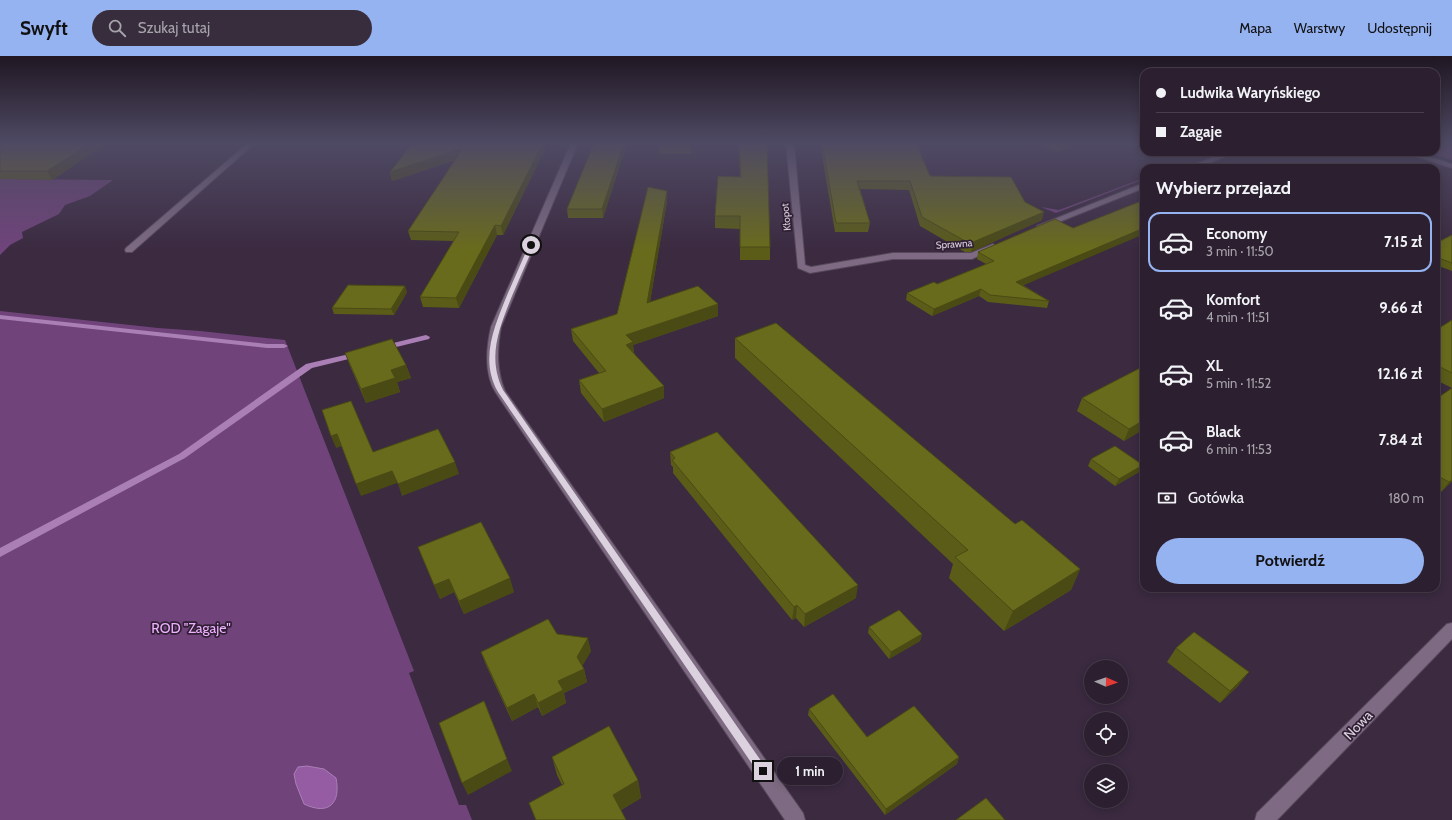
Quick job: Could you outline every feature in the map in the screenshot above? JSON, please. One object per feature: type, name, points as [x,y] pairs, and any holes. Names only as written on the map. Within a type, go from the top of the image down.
[{"type":"street","points":[[129,250],[211,179]]},
{"type":"street","points":[[560,179],[496,327],[492,353],[494,378],[500,391],[796,820]]},
{"type":"street","name":"Kłopot","points":[[793,179],[801,266]]},
{"type":"street","points":[[1030,230],[1140,188]]},
{"type":"street","name":"Sprawna","points":[[801,266],[810,270],[893,256],[972,256],[1001,243]]},
{"type":"street","name":"Nowa","points":[[1264,820],[1452,629]]},
{"type":"green space","points":[[0,179],[113,180],[90,196],[65,205],[59,214],[22,232],[23,238],[10,245],[0,255]]},
{"type":"green space","points":[[1140,180],[1056,213],[1041,207],[1059,210]]},
{"type":"green space","name":"ROD \"Zagaje\"","points":[[0,311],[285,340],[414,671],[409,673],[459,805],[466,805],[472,820],[0,820]]},
{"type":"shaded area","points":[[307,766],[324,769],[336,778],[337,794],[335,800],[326,808],[320,809],[304,804],[296,784],[294,774],[298,767]]},
{"type":"building","points":[[443,179],[525,179],[501,226],[495,225],[456,298],[420,297],[459,232],[408,231]]},
{"type":"building","points":[[579,179],[612,179],[602,209],[567,209]]},
{"type":"building","points":[[718,179],[768,179],[770,247],[740,247],[740,216],[715,216]]},
{"type":"building","points":[[828,179],[1012,179],[1025,202],[1044,212],[973,242],[967,242],[922,217],[910,181],[857,181],[870,223],[836,223]]},
{"type":"building","points":[[648,187],[667,191],[647,303],[698,286],[718,304],[626,335],[633,342],[626,345],[664,386],[602,409],[579,380],[606,371],[571,329],[617,314]]},
{"type":"building","points":[[1140,202],[1140,230],[1016,282],[1049,301],[990,295],[981,289],[934,309],[907,293],[934,282],[937,284],[994,261],[978,252],[1055,219],[1073,228]]},
{"type":"building","points":[[1452,235],[1452,263],[1440,258],[1440,241]]},
{"type":"building","points":[[348,285],[405,286],[391,309],[332,308]]},
{"type":"building","points":[[1452,320],[1452,373],[1440,367],[1440,328]]},
{"type":"building","points":[[776,323],[1015,524],[1022,520],[1080,569],[1013,611],[955,557],[968,550],[735,338]]},
{"type":"building","points":[[392,339],[406,365],[391,370],[395,378],[361,389],[345,353]]},
{"type":"building","points":[[1140,368],[1140,422],[1129,429],[1082,398]]},
{"type":"building","points":[[1452,388],[1452,480],[1449,482],[1440,477],[1440,396]]},
{"type":"building","points":[[351,401],[373,452],[438,429],[455,462],[398,484],[392,471],[356,484],[337,434],[331,436],[322,410]]},
{"type":"building","points":[[717,432],[858,585],[805,614],[797,605],[794,607],[672,460],[675,458],[670,452]]},
{"type":"building","points":[[1115,446],[1140,463],[1140,467],[1119,479],[1091,459]]},
{"type":"building","points":[[481,522],[510,578],[459,601],[449,579],[434,585],[418,547]]},
{"type":"building","points":[[899,610],[922,634],[891,652],[869,627]]},
{"type":"building","points":[[548,619],[557,634],[588,638],[577,657],[584,669],[558,681],[563,690],[538,703],[534,694],[507,708],[481,652]]},
{"type":"building","points":[[1194,632],[1249,672],[1230,691],[1176,648]]},
{"type":"building","points":[[833,694],[867,737],[914,706],[959,757],[886,809],[809,709]]},
{"type":"building","points":[[484,701],[507,759],[462,783],[439,723]]},
{"type":"building","points":[[609,726],[638,780],[613,795],[626,820],[536,820],[529,803],[564,784],[552,757]]},
{"type":"building","points":[[986,798],[1005,820],[956,820]]},
{"type":"waterway","points":[[0,317],[267,346],[284,346]]},
{"type":"waterway","points":[[384,348],[426,337]]},
{"type":"waterway","points":[[0,553],[182,456],[309,366],[358,354]]},
{"type":"route","points":[[531,245],[496,327],[492,353],[494,378],[500,391],[763,771]]}]
